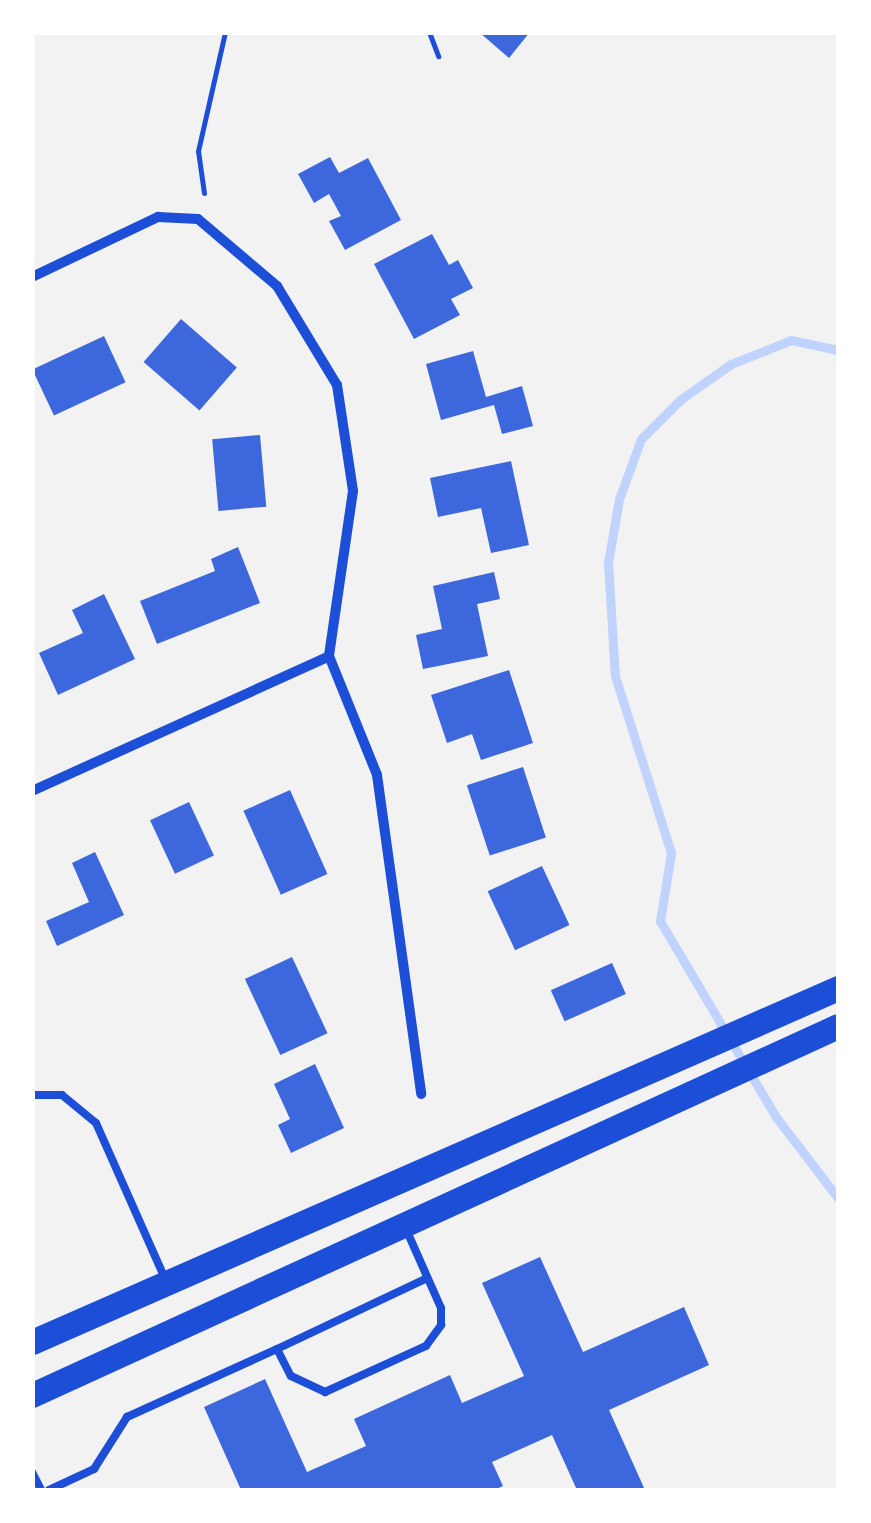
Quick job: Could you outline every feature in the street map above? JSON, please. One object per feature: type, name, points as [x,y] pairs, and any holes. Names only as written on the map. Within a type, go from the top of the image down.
[{"type":"main road","points":[[32,1342],[838,988]]},
{"type":"main road","points":[[32,1394],[838,1026]]},
{"type":"street","points":[[32,277],[158,217],[182,215],[216,232],[277,286],[337,385],[353,491],[328,656],[378,775],[420,1094]]},
{"type":"street","points":[[32,792],[328,656]]},
{"type":"lane","points":[[32,1095],[62,1095],[96,1123],[167,1283]]},
{"type":"lane","points":[[277,1349],[291,1376],[325,1392],[426,1346],[440,1325],[441,1308],[404,1225]]},
{"type":"lane","points":[[50,1490],[94,1469],[127,1417],[427,1278]]},
{"type":"lane","points":[[32,1472],[41,1490]]},
{"type":"path","points":[[204,193],[198,151],[225,32]]},
{"type":"path","points":[[429,32],[438,56]]},
{"type":"building","points":[[479,32],[530,32],[509,58]]},
{"type":"building","points":[[330,157],[339,173],[368,158],[401,220],[345,250],[329,221],[341,216],[329,194],[314,203],[298,174]]},
{"type":"building","points":[[432,234],[449,265],[458,260],[473,288],[451,299],[460,315],[414,339],[374,264]]},
{"type":"building","points":[[181,319],[237,368],[199,411],[144,362]]},
{"type":"building","points":[[104,336],[126,382],[54,416],[32,369]]},
{"type":"building","points":[[473,351],[486,397],[522,386],[533,426],[502,434],[494,405],[441,420],[426,364]]},
{"type":"building","points":[[260,435],[266,507],[218,511],[212,439]]},
{"type":"building","points":[[511,461],[529,545],[491,553],[481,508],[438,517],[430,478]]},
{"type":"building","points":[[238,547],[260,603],[157,644],[140,601],[215,571],[211,559]]},
{"type":"building","points":[[494,572],[500,599],[477,604],[488,656],[423,669],[416,635],[442,629],[433,586]]},
{"type":"building","points":[[104,594],[135,659],[58,695],[39,653],[83,633],[72,610]]},
{"type":"building","points":[[509,670],[533,743],[481,760],[472,734],[447,743],[431,695]]},
{"type":"building","points":[[523,767],[546,837],[490,856],[467,785]]},
{"type":"building","points":[[290,790],[327,874],[281,895],[243,811]]},
{"type":"building","points":[[189,802],[214,855],[175,874],[150,820]]},
{"type":"building","points":[[95,852],[124,915],[57,946],[46,921],[89,902],[72,863]]},
{"type":"building","points":[[542,866],[569,925],[515,950],[488,891]]},
{"type":"building","points":[[292,957],[327,1033],[280,1055],[245,979]]},
{"type":"building","points":[[612,963],[626,994],[565,1021],[551,990]]},
{"type":"building","points":[[315,1064],[344,1128],[291,1153],[278,1125],[290,1119],[274,1084]]},
{"type":"building","points":[[540,1257],[583,1352],[684,1307],[709,1365],[609,1410],[645,1490],[577,1490],[552,1435],[492,1462],[503,1486],[494,1490],[241,1490],[204,1407],[265,1379],[307,1472],[366,1446],[354,1419],[450,1375],[462,1403],[524,1376],[482,1283]]},
{"type":"waterway","points":[[838,350],[791,340],[731,364],[681,399],[641,439],[619,499],[608,563],[615,676],[671,853],[660,921],[776,1117],[838,1198]]}]
